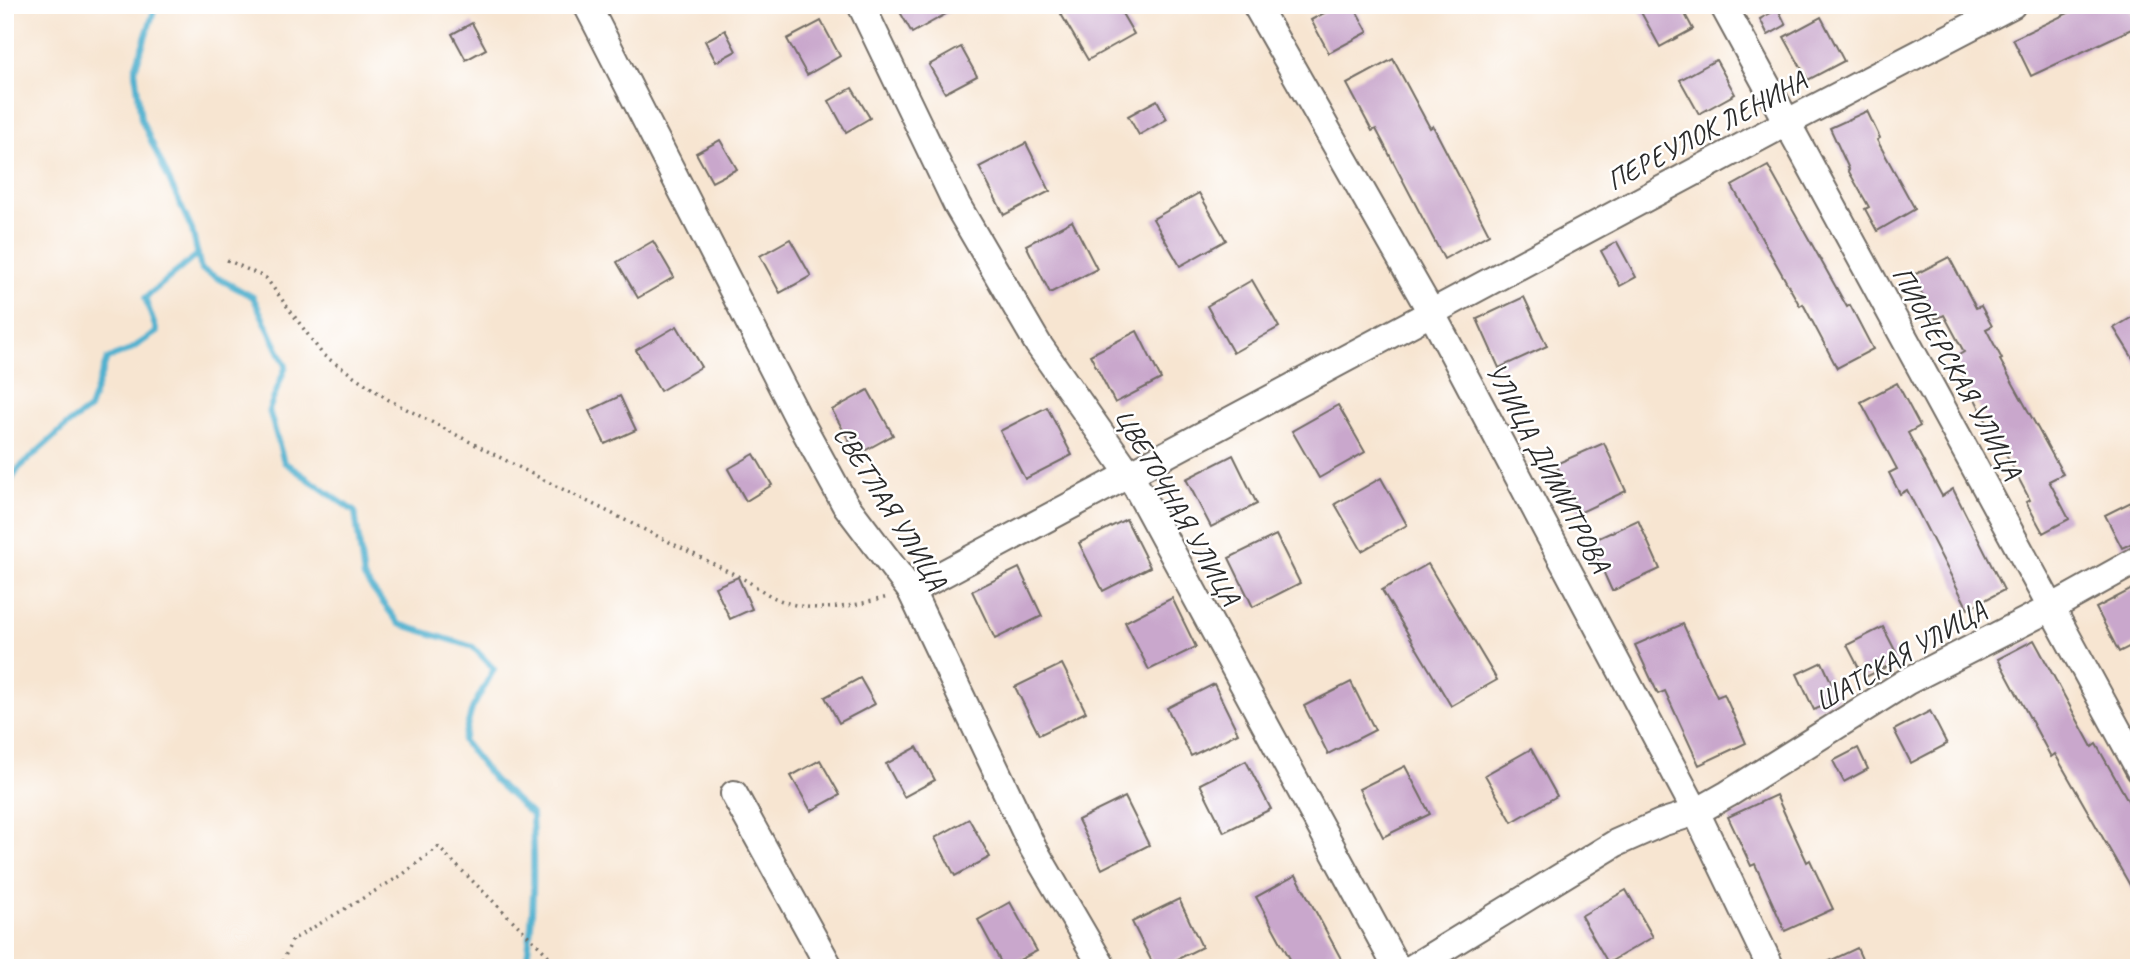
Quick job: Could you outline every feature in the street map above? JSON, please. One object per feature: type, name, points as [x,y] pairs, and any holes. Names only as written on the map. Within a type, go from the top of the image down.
[{"type":"street","name":"СВЕТЛАЯ УЛИЦА","points":[[587,5],[792,406],[845,503],[911,592],[1033,848],[1103,968]]},
{"type":"street","name":"ЦВЕТОЧНАЯ УЛИЦА","points":[[861,5],[957,205],[1038,344],[1130,474],[1397,968]]},
{"type":"street","name":"УЛИЦА ДИМИТРОВА","points":[[1256,5],[1431,312],[1696,812],[1771,968]]},
{"type":"street","name":"ПИОНЕРСКАЯ УЛИЦА","points":[[1723,5],[2139,769]]},
{"type":"street","name":"ПЕРЕУЛОК ЛЕНИНА","points":[[911,592],[1431,312],[2012,5]]},
{"type":"street","name":"ШАТСКАЯ УЛИЦА","points":[[1412,968],[1616,843],[1661,823],[1696,812],[1906,682],[2051,608],[2139,559]]},
{"type":"street","points":[[734,794],[830,968]]},
{"type":"path","points":[[227,260],[266,278],[323,355],[389,400],[531,474],[742,578],[775,598],[810,609],[857,606],[911,592]]},
{"type":"path","points":[[281,968],[292,940],[402,875],[438,847],[561,968]]},
{"type":"building","points":[[896,5],[962,5],[912,33]]},
{"type":"building","points":[[1076,5],[1117,5],[1134,34],[1088,60],[1061,14]]},
{"type":"building","points":[[1339,5],[1353,5],[1368,32],[1329,53],[1311,20]]},
{"type":"building","points":[[1637,5],[1680,5],[1693,29],[1660,47]]},
{"type":"building","points":[[2085,5],[2128,5],[2138,26],[2031,76],[2013,39]]},
{"type":"building","points":[[1778,9],[1786,25],[1768,35],[1760,19]]},
{"type":"building","points":[[1821,17],[1844,61],[1808,80],[1784,37]]},
{"type":"building","points":[[821,21],[840,56],[807,75],[787,39]]},
{"type":"building","points":[[472,23],[486,49],[466,60],[452,34]]},
{"type":"building","points":[[725,30],[736,51],[716,62],[705,41]]},
{"type":"building","points":[[961,47],[977,76],[945,93],[929,65]]},
{"type":"building","points":[[1393,59],[1430,128],[1433,126],[1489,234],[1444,259],[1376,129],[1372,131],[1347,84]]},
{"type":"building","points":[[1716,60],[1735,94],[1699,114],[1680,80]]},
{"type":"building","points":[[852,88],[870,118],[846,132],[829,101]]},
{"type":"building","points":[[1157,100],[1167,119],[1139,135],[1128,116]]},
{"type":"building","points":[[1867,111],[1880,138],[1877,140],[1915,209],[1877,231],[1865,209],[1869,207],[1848,170],[1830,128]]},
{"type":"building","points":[[720,140],[737,169],[712,182],[696,153]]},
{"type":"building","points":[[1026,143],[1050,191],[1004,215],[979,167]]},
{"type":"building","points":[[1768,166],[1873,349],[1837,368],[1803,304],[1800,306],[1732,186]]},
{"type":"building","points":[[1199,193],[1226,240],[1180,266],[1153,219]]},
{"type":"building","points":[[1072,221],[1097,269],[1050,293],[1026,245]]},
{"type":"building","points":[[790,239],[811,276],[780,293],[760,256]]},
{"type":"building","points":[[653,241],[674,277],[638,298],[617,262]]},
{"type":"building","points":[[1617,242],[1636,277],[1620,286],[1601,251]]},
{"type":"building","points":[[1949,257],[1976,308],[1981,306],[1992,326],[1986,329],[2002,359],[2000,360],[2063,474],[2049,481],[2069,519],[2043,533],[2026,502],[2030,500],[1954,358],[1964,352],[1944,315],[1936,319],[1912,276]]},
{"type":"building","points":[[1252,280],[1279,327],[1233,353],[1207,306]]},
{"type":"building","points":[[1524,297],[1547,346],[1499,368],[1477,319]]},
{"type":"building","points":[[2139,313],[2139,368],[2114,328]]},
{"type":"building","points":[[677,326],[701,367],[660,391],[636,350]]},
{"type":"building","points":[[1137,331],[1161,379],[1115,403],[1090,355]]},
{"type":"building","points":[[1897,383],[1920,426],[1908,433],[1942,496],[1953,489],[2004,590],[1968,609],[1907,490],[1900,494],[1889,473],[1897,469],[1861,402]]},
{"type":"building","points":[[868,390],[893,435],[857,455],[832,410]]},
{"type":"building","points":[[620,396],[636,430],[605,444],[589,411]]},
{"type":"building","points":[[1338,405],[1365,452],[1319,478],[1292,431]]},
{"type":"building","points":[[1047,407],[1072,455],[1025,479],[1000,431]]},
{"type":"building","points":[[1604,443],[1626,491],[1579,513],[1556,464]]},
{"type":"building","points":[[754,454],[772,485],[746,501],[728,469]]},
{"type":"building","points":[[1233,455],[1257,504],[1211,527],[1186,479]]},
{"type":"building","points":[[1381,478],[1407,525],[1362,551],[1335,504]]},
{"type":"building","points":[[2139,498],[2139,540],[2122,548],[2105,515]]},
{"type":"building","points":[[1126,519],[1150,567],[1103,591],[1079,543]]},
{"type":"building","points":[[1638,520],[1660,569],[1612,591],[1590,542]]},
{"type":"building","points":[[1276,535],[1300,583],[1253,607],[1229,558]]},
{"type":"building","points":[[1428,564],[1497,680],[1451,706],[1382,590]]},
{"type":"building","points":[[1019,568],[1042,616],[995,639],[972,591]]},
{"type":"building","points":[[738,577],[752,609],[730,619],[715,587]]},
{"type":"building","points":[[2132,589],[2139,601],[2139,642],[2119,652],[2096,608]]},
{"type":"building","points":[[1172,598],[1196,647],[1149,670],[1125,622]]},
{"type":"building","points":[[1683,624],[1717,697],[1724,694],[1746,743],[1699,765],[1665,691],[1658,694],[1635,645]]},
{"type":"building","points":[[1883,627],[1900,660],[1864,678],[1847,645]]},
{"type":"building","points":[[2034,640],[2092,747],[2096,744],[2139,820],[2139,901],[2055,754],[2051,757],[1998,659]]},
{"type":"building","points":[[1822,662],[1839,699],[1814,710],[1797,674]]},
{"type":"building","points":[[1062,664],[1086,712],[1039,735],[1015,687]]},
{"type":"building","points":[[860,678],[875,704],[839,723],[825,697]]},
{"type":"building","points":[[1351,682],[1375,730],[1328,754],[1304,706]]},
{"type":"building","points":[[1214,684],[1238,733],[1191,756],[1167,708]]},
{"type":"building","points":[[1930,711],[1947,744],[1911,763],[1894,730]]},
{"type":"building","points":[[917,747],[935,780],[904,797],[886,764]]},
{"type":"building","points":[[1858,748],[1868,769],[1844,782],[1833,761]]},
{"type":"building","points":[[1531,749],[1557,796],[1512,822],[1485,775]]},
{"type":"building","points":[[820,760],[840,795],[811,811],[791,776]]},
{"type":"building","points":[[1246,761],[1271,809],[1224,832],[1200,784]]},
{"type":"building","points":[[1405,766],[1430,814],[1383,837],[1359,789]]},
{"type":"building","points":[[1776,795],[1807,862],[1810,860],[1833,909],[1785,931],[1755,864],[1751,866],[1728,817]]},
{"type":"building","points":[[1125,797],[1149,845],[1102,869],[1078,820]]},
{"type":"building","points":[[969,819],[990,857],[955,876],[935,838]]},
{"type":"building","points":[[1296,875],[1346,968],[1295,968],[1256,897]]},
{"type":"building","points":[[1626,890],[1653,937],[1608,963],[1581,916]]},
{"type":"building","points":[[1179,899],[1202,947],[1155,968],[1132,922]]},
{"type":"building","points":[[1010,902],[1037,951],[1004,968],[978,920]]},
{"type":"building","points":[[1857,948],[1866,968],[1815,968]]},
{"type":"waterway","points":[[156,5],[135,69],[141,119],[192,230],[201,269],[253,297],[286,366],[269,410],[284,462],[355,512],[364,578],[399,624],[473,647],[494,669],[472,709],[463,741],[494,780],[532,815],[532,911],[525,968]]},
{"type":"waterway","points":[[5,490],[19,468],[89,409],[107,359],[128,351],[157,332],[145,298],[198,254]]}]
